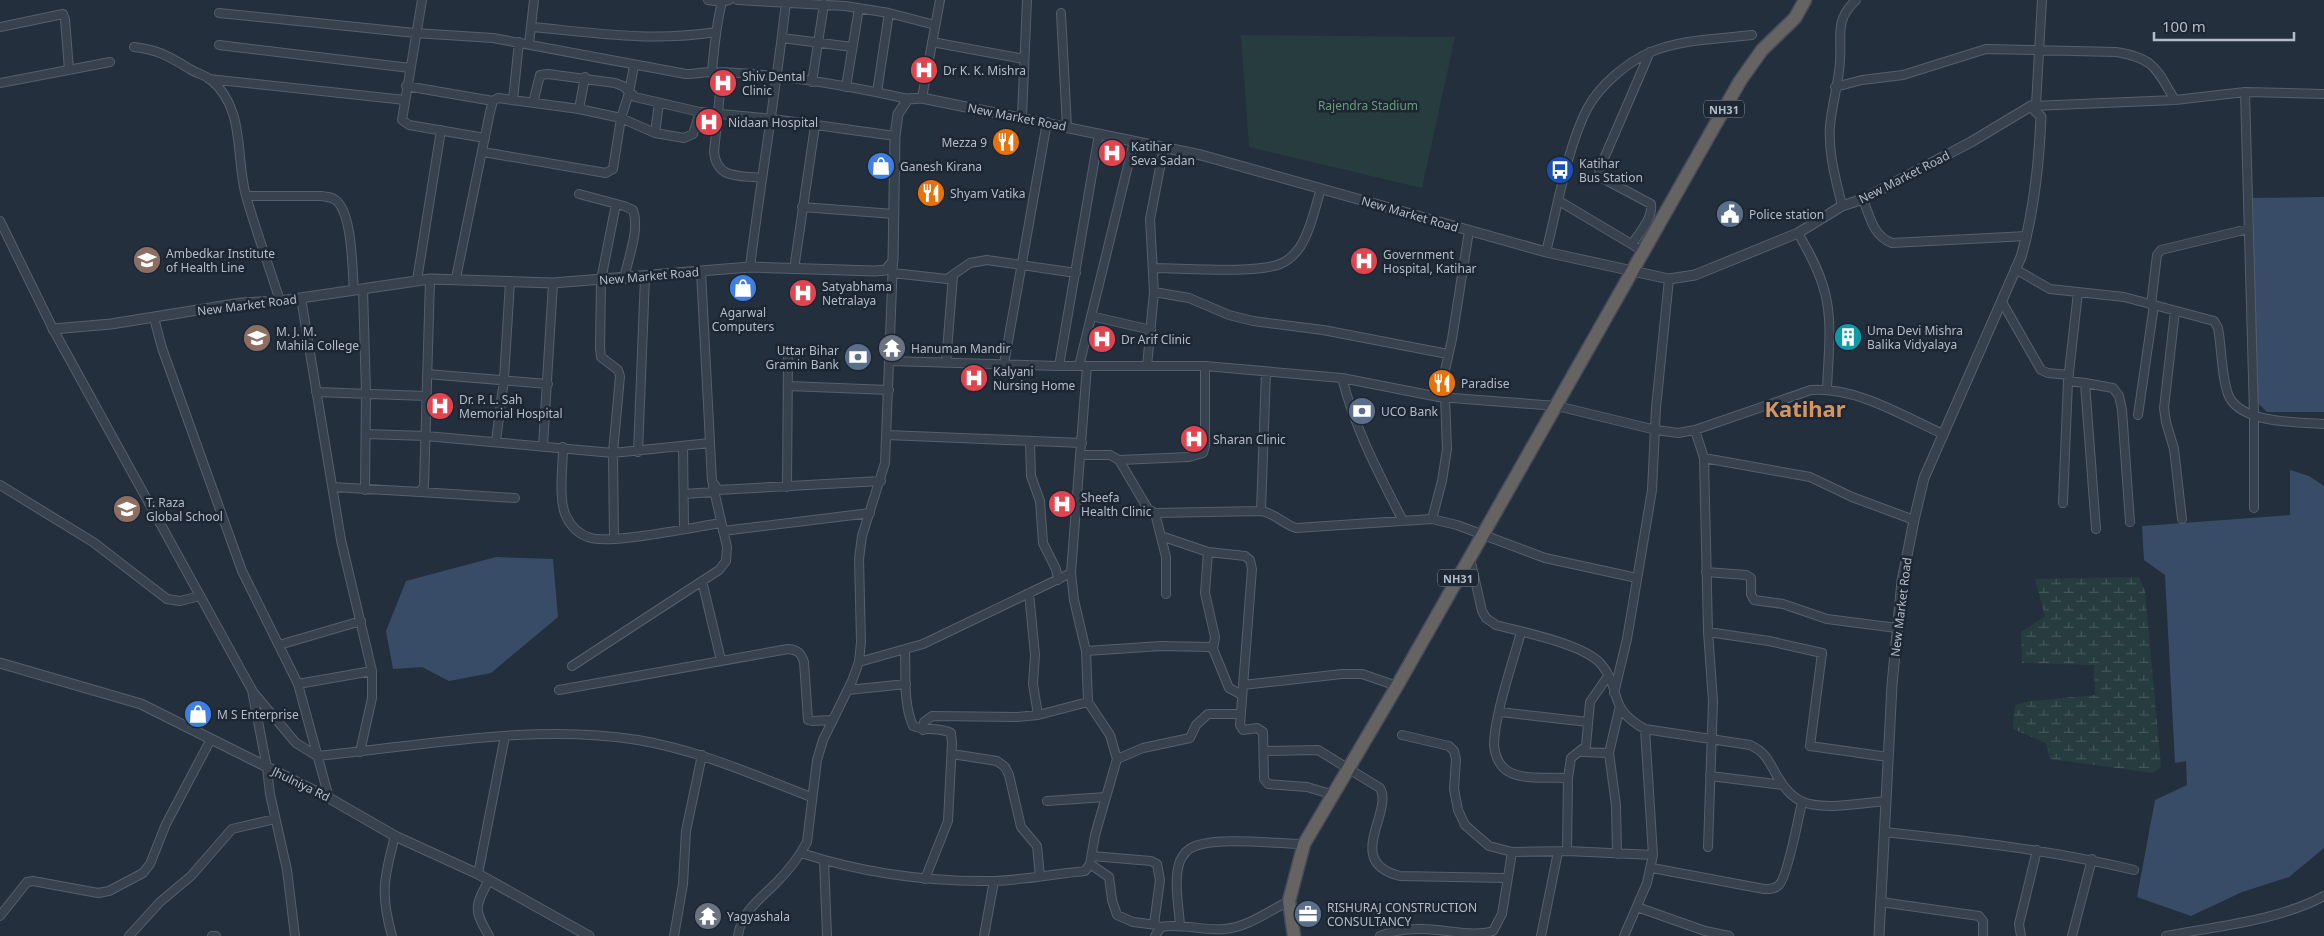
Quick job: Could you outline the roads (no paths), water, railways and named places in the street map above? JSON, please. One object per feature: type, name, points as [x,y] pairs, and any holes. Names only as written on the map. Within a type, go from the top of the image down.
[{"type":"highway","name":"NH31","points":[[1294,936],[1289,901],[1304,844],[1398,686],[1482,534],[1634,270],[1638,248],[1657,230],[1740,81],[1762,50],[1796,18],[1805,0]]},
{"type":"street","points":[[422,0],[404,100],[402,116],[405,123],[485,138]]},
{"type":"street","points":[[529,44],[534,0]]},
{"type":"street","points":[[708,0],[726,1],[716,32],[712,72]]},
{"type":"street","points":[[737,0],[824,4],[859,8],[889,13],[935,25]]},
{"type":"street","points":[[922,98],[940,0]]},
{"type":"street","points":[[1022,117],[1027,0]]},
{"type":"street","points":[[1842,206],[1830,141],[1835,87],[1840,61],[1839,31],[1842,18],[1856,0]]},
{"type":"street","points":[[2042,0],[2040,51],[2034,106],[2175,100],[2245,92],[2324,94]]},
{"type":"street","points":[[750,267],[762,178],[773,119],[786,2]]},
{"type":"street","points":[[812,82],[824,4]]},
{"type":"street","points":[[846,87],[859,8]]},
{"type":"street","points":[[877,92],[889,13]]},
{"type":"street","points":[[1061,13],[1066,127]]},
{"type":"street","points":[[0,27],[63,14],[69,70]]},
{"type":"street","points":[[219,14],[415,33],[494,38],[686,74],[712,72],[778,78],[877,92],[908,99],[898,114],[895,136],[888,435],[882,481],[862,536],[859,559],[861,642],[859,662],[848,690],[832,720],[817,760],[807,842],[801,853],[777,882],[747,911],[738,936]]},
{"type":"street","points":[[532,27],[651,38],[684,37],[716,32]]},
{"type":"street","points":[[1546,252],[1577,129],[1588,107],[1628,65],[1650,52],[1674,44],[1752,35]]},
{"type":"street","points":[[782,38],[818,41],[852,47]]},
{"type":"street","points":[[513,100],[519,42]]},
{"type":"street","points":[[932,42],[1024,59]]},
{"type":"street","points":[[219,45],[410,68]]},
{"type":"street","points":[[134,47],[156,50],[172,56],[209,79],[225,95],[232,109],[246,196],[280,301]]},
{"type":"street","points":[[1835,87],[1862,80],[1903,75],[1986,50],[2116,52],[2150,62],[2175,100]]},
{"type":"street","points":[[1559,201],[1638,248],[1652,210],[1651,204],[1602,178],[1599,170],[1650,52]]},
{"type":"street","points":[[0,84],[110,62]]},
{"type":"street","points":[[484,152],[606,173],[613,169],[621,118],[629,93],[634,65]]},
{"type":"street","points":[[722,73],[714,152],[715,164],[722,171],[731,174],[762,178]]},
{"type":"street","points":[[533,103],[540,75],[586,77],[624,86],[629,93],[659,103],[700,112],[773,119],[895,136]]},
{"type":"street","points":[[579,109],[586,77]]},
{"type":"street","points":[[209,79],[404,100]]},
{"type":"street","points":[[406,86],[493,101],[504,98],[579,109],[621,118],[655,133],[689,138],[694,134],[700,112]]},
{"type":"street","points":[[2245,92],[2254,414],[2254,508]]},
{"type":"street","name":"New Market Road","points":[[908,99],[922,98],[1022,117],[1201,155],[1546,252],[1668,278],[1694,275],[1798,233],[1842,206],[1863,199],[1971,142],[2034,106],[2041,117],[2040,137],[2027,236],[2002,302],[1924,478],[1902,581],[1888,757],[1879,936]]},
{"type":"street","points":[[456,278],[484,152],[493,101]]},
{"type":"street","points":[[655,133],[659,103]]},
{"type":"street","points":[[1004,364],[1047,122]]},
{"type":"street","points":[[794,269],[814,126]]},
{"type":"street","points":[[417,280],[442,130]]},
{"type":"street","points":[[1059,366],[1099,134]]},
{"type":"street","points":[[801,853],[878,872],[925,879],[994,881],[1084,872],[1091,860],[1117,759],[1110,734],[1088,702],[1086,651],[1074,600],[1071,573],[1082,444],[1083,366],[1091,316],[1134,141]]},
{"type":"street","points":[[1148,366],[1154,292],[1150,219],[1164,147]]},
{"type":"street","points":[[1153,268],[1244,269],[1280,264],[1290,258],[1300,246],[1307,232],[1321,189]]},
{"type":"street","points":[[579,194],[633,210],[636,218],[624,279]]},
{"type":"street","points":[[246,196],[322,196],[334,199],[343,209],[348,225],[358,290],[366,394],[365,490]]},
{"type":"street","points":[[1863,199],[1876,231],[1882,239],[1892,243],[2027,236]]},
{"type":"street","points":[[614,538],[613,453],[620,376],[618,370],[601,357],[601,280],[616,204]]},
{"type":"street","points":[[802,207],[894,214]]},
{"type":"street","points":[[0,221],[53,329],[252,690],[296,743],[317,756],[505,736],[605,736],[639,741],[702,755],[811,797]]},
{"type":"street","points":[[2138,416],[2157,255],[2161,250],[2248,229]]},
{"type":"street","points":[[1432,519],[1448,449],[1441,397],[1469,231]]},
{"type":"street","points":[[1798,233],[1818,273],[1828,310],[1828,389]]},
{"type":"street","name":"New Market Road","points":[[53,329],[154,318],[241,303],[280,301],[417,280],[456,278],[553,283],[624,279],[750,267],[875,271],[886,270],[893,260]]},
{"type":"street","points":[[892,273],[947,279],[977,260],[1021,264],[1076,273]]},
{"type":"street","points":[[2015,269],[2050,289],[2124,297],[2214,321],[2218,328],[2228,392],[2233,404],[2274,421],[2324,424]]},
{"type":"street","points":[[572,666],[719,570],[726,561],[727,547],[712,481],[701,271]]},
{"type":"street","points":[[946,363],[953,276]]},
{"type":"street","points":[[638,452],[645,277]]},
{"type":"street","points":[[1614,693],[1652,490],[1668,278]]},
{"type":"street","points":[[420,492],[425,480],[430,279]]},
{"type":"street","points":[[496,441],[504,379],[510,282]]},
{"type":"street","points":[[543,446],[553,283]]},
{"type":"street","points":[[1154,292],[1189,298],[1229,315],[1253,321],[1324,330],[1448,354]]},
{"type":"street","points":[[2063,503],[2068,378],[2078,292]]},
{"type":"street","points":[[301,298],[341,540],[372,671],[372,698],[360,752]]},
{"type":"street","points":[[2002,302],[2040,370],[2085,383],[2112,388],[2119,396],[2122,410],[2130,522]]},
{"type":"street","points":[[2175,311],[2164,408],[2174,449],[2182,519]]},
{"type":"street","points":[[1091,316],[1151,330]]},
{"type":"street","points":[[154,318],[242,571],[298,684],[329,798]]},
{"type":"street","points":[[787,487],[788,356]]},
{"type":"street","points":[[890,361],[1059,366],[1205,366],[1342,378],[1441,397],[1557,406],[1656,430],[1678,433],[1695,430],[1805,392],[1828,389],[1844,391],[1863,398],[1943,434]]},
{"type":"street","points":[[1119,460],[1188,457],[1203,452],[1205,446],[1205,366]]},
{"type":"street","points":[[1261,511],[1266,372]]},
{"type":"street","points":[[428,374],[548,384]]},
{"type":"street","points":[[1342,378],[1350,408],[1363,442],[1403,522]]},
{"type":"street","points":[[2085,383],[2096,529]]},
{"type":"street","points":[[788,386],[889,390]]},
{"type":"street","points":[[316,392],[426,396]]},
{"type":"street","points":[[1695,430],[1704,458],[1706,572],[1712,701],[1708,847]]},
{"type":"street","points":[[366,434],[496,441],[613,453],[710,444]]},
{"type":"street","points":[[888,435],[1082,444]]},
{"type":"street","points":[[1030,442],[1030,471],[1040,501],[1044,543],[1056,570],[1058,580]]},
{"type":"street","points":[[683,446],[684,528]]},
{"type":"street","points":[[563,448],[563,501],[565,516],[581,534],[593,539],[614,538],[684,528],[722,527],[870,513]]},
{"type":"street","points":[[1081,455],[1110,455],[1119,460],[1148,509],[1155,513],[1261,511],[1269,512],[1286,525],[1296,528],[1432,519],[1457,525],[1545,558],[1637,578]]},
{"type":"street","points":[[1704,458],[1810,477],[1852,497],[1914,520]]},
{"type":"street","points":[[712,481],[718,490],[882,481]]},
{"type":"street","points":[[0,486],[93,542],[167,599],[180,601],[200,596]]},
{"type":"street","points":[[333,487],[515,498]]},
{"type":"street","points":[[684,494],[714,492]]},
{"type":"street","points":[[1155,513],[1166,557],[1166,594]]},
{"type":"street","points":[[1161,536],[1208,552],[1245,556],[1250,560],[1252,569],[1240,725],[1243,730],[1257,728],[1263,732],[1264,778],[1268,784],[1301,786],[1334,795]]},
{"type":"street","points":[[1208,552],[1205,593],[1215,637],[1213,649],[1225,683],[1233,692],[1242,695]]},
{"type":"street","points":[[1469,557],[1482,611],[1486,618],[1496,625],[1568,645],[1600,663],[1608,676],[1620,710],[1631,722],[1645,729],[1750,745],[1761,750],[1783,785],[1792,796],[1802,802],[1830,805],[1886,802]]},
{"type":"street","points":[[1706,572],[1746,575],[1751,578],[1751,594],[1754,600],[1783,604],[1827,619],[1897,628]]},
{"type":"street","points":[[859,662],[905,651],[943,635],[1071,573]]},
{"type":"street","points":[[702,581],[721,660]]},
{"type":"street","points":[[1029,593],[1035,655],[1033,684],[1038,715]]},
{"type":"street","points":[[280,646],[361,621]]},
{"type":"street","points":[[1520,632],[1500,712],[1495,738],[1496,756],[1509,772],[1521,776],[1568,778]]},
{"type":"street","points":[[1708,632],[1769,641],[1822,653],[1810,746],[1888,757]]},
{"type":"street","points":[[1086,651],[1161,646],[1209,646],[1213,649]]},
{"type":"street","points":[[558,690],[788,649],[796,650],[801,654],[804,662],[808,720],[812,722],[832,720]]},
{"type":"street","points":[[905,651],[906,684],[910,719],[913,726],[923,730],[946,730],[951,733],[952,754],[948,821],[925,879]]},
{"type":"street","name":"Jhulniya Rd","points":[[0,662],[141,704],[329,798],[395,836],[478,874],[589,936]]},
{"type":"street","points":[[298,684],[372,671]]},
{"type":"street","points":[[1243,685],[1342,674],[1362,674],[1398,686]]},
{"type":"street","points":[[1567,851],[1568,778],[1571,758],[1581,752],[1586,746],[1590,702],[1608,676]]},
{"type":"street","points":[[848,690],[906,684]]},
{"type":"street","points":[[252,690],[270,794],[287,870],[295,936]]},
{"type":"street","points":[[923,730],[924,722],[932,716],[999,718],[1038,715],[1088,702]]},
{"type":"street","points":[[1617,854],[1616,805],[1610,753],[1620,710]]},
{"type":"street","points":[[1500,712],[1588,722]]},
{"type":"street","points":[[1117,759],[1143,748],[1190,738],[1196,725],[1208,714],[1241,714]]},
{"type":"street","points":[[1624,936],[1652,868],[1653,855],[1645,729]]},
{"type":"street","points":[[1402,735],[1449,746],[1454,751],[1456,759],[1454,789],[1458,810],[1465,825],[1489,846],[1512,852],[1567,851],[1653,855]]},
{"type":"street","points":[[478,874],[505,736]]},
{"type":"street","points":[[0,916],[27,882],[33,881],[98,893],[109,891],[143,873],[150,864],[166,824],[211,739]]},
{"type":"street","points":[[1264,751],[1318,750],[1380,788],[1384,794],[1372,840],[1376,861],[1389,873],[1400,876],[1507,878]]},
{"type":"street","points":[[1581,752],[1610,753]]},
{"type":"street","points":[[952,754],[997,761],[1005,767],[1009,775],[1021,827],[1037,846],[1040,876]]},
{"type":"street","points":[[674,936],[680,907],[686,830],[702,755]]},
{"type":"street","points":[[1710,776],[1783,785]]},
{"type":"street","points":[[1047,801],[1106,796]]},
{"type":"street","points":[[1652,868],[1764,889],[1773,889],[1780,884],[1786,873],[1802,802]]},
{"type":"street","points":[[129,936],[160,902],[191,876],[232,829],[275,819]]},
{"type":"street","points":[[1884,832],[2037,850],[2134,870]]},
{"type":"street","points":[[392,936],[384,903],[383,887],[395,836]]},
{"type":"street","points":[[1180,926],[1177,876],[1184,853],[1191,847],[1208,843],[1304,844]]},
{"type":"street","points":[[2021,936],[2018,924],[2037,850]]},
{"type":"street","points":[[1380,936],[1410,929],[1451,934],[1475,934],[1493,931],[1502,914],[1512,852]]},
{"type":"street","points":[[1541,936],[1558,852]]},
{"type":"street","points":[[824,860],[827,936]]},
{"type":"street","points":[[1091,860],[1152,861],[1157,864],[1160,880],[1158,925],[1155,936]]},
{"type":"street","points":[[1091,860],[1109,877],[1112,900],[1117,915],[1133,922],[1223,930],[1237,927],[1289,901]]},
{"type":"street","points":[[2072,936],[2092,860]]},
{"type":"street","points":[[488,936],[477,915],[476,906],[489,880]]},
{"type":"street","points":[[984,936],[994,881]]},
{"type":"street","points":[[2166,936],[2266,916],[2311,903],[2324,896]]},
{"type":"street","points":[[1881,902],[1979,916],[1983,921],[1983,936]]},
{"type":"street","points":[[1637,907],[1705,931],[1729,936]]},
{"type":"water","points":[[2324,197],[2324,412],[2267,412],[2257,402],[2253,198]]},
{"type":"water","points":[[2290,470],[2309,476],[2324,486],[2324,848],[2289,877],[2242,892],[2191,916],[2137,897],[2155,800],[2187,785],[2186,761],[2175,763],[2165,575],[2144,560],[2142,526],[2290,515]]},
{"type":"water","points":[[496,557],[553,559],[558,617],[491,673],[449,681],[422,667],[393,669],[386,631],[406,581]]},
{"type":"place","name":"Dr K. K. Mishra","points":[[924,70]]},
{"type":"place","name":"Shiv Dental Clinic","points":[[723,83]]},
{"type":"place","name":"Nidaan Hospital","points":[[709,122]]},
{"type":"place","name":"Mezza 9","points":[[1006,142]]},
{"type":"place","name":"Katihar Seva Sadan","points":[[1112,153]]},
{"type":"place","name":"Ganesh Kirana","points":[[881,166]]},
{"type":"place","name":"Katihar Bus Station","points":[[1560,170]]},
{"type":"place","name":"Shyam Vatika","points":[[931,193]]},
{"type":"place","name":"Police station","points":[[1730,214]]},
{"type":"place","name":"Ambedkar Institute of Health Line","points":[[147,260]]},
{"type":"place","name":"Government Hospital, Katihar","points":[[1364,261]]},
{"type":"place","name":"Agarwal Computers","points":[[743,288]]},
{"type":"place","name":"Satyabhama Netralaya","points":[[803,293]]},
{"type":"place","name":"Uma Devi Mishra Balika Vidyalaya","points":[[1848,337]]},
{"type":"place","name":"M. J. M. Mahila College","points":[[257,338]]},
{"type":"place","name":"Dr Arif Clinic","points":[[1102,339]]},
{"type":"place","name":"Hanuman Mandir","points":[[892,348]]},
{"type":"place","name":"Uttar Bihar Gramin Bank","points":[[858,357]]},
{"type":"place","name":"Kalyani Nursing Home","points":[[974,378]]},
{"type":"place","name":"Paradise","points":[[1442,383]]},
{"type":"place","name":"Dr. P. L. Sah Memorial Hospital","points":[[440,406]]},
{"type":"place","name":"UCO Bank","points":[[1362,411]]},
{"type":"place","name":"Sharan Clinic","points":[[1194,439]]},
{"type":"place","name":"Sheefa Health Clinic","points":[[1062,504]]},
{"type":"place","name":"T. Raza Global School","points":[[127,509]]},
{"type":"place","name":"M S Enterprise","points":[[198,714]]},
{"type":"place","name":"RISHURAJ CONSTRUCTION CONSULTANCY","points":[[1308,914]]},
{"type":"place","name":"Yagyashala","points":[[708,916]]},
{"type":"district","name":"Katihar","points":[[1805,408]]},
{"type":"park label","name":"Rajendra Stadium","points":[[1368,105]]}]
